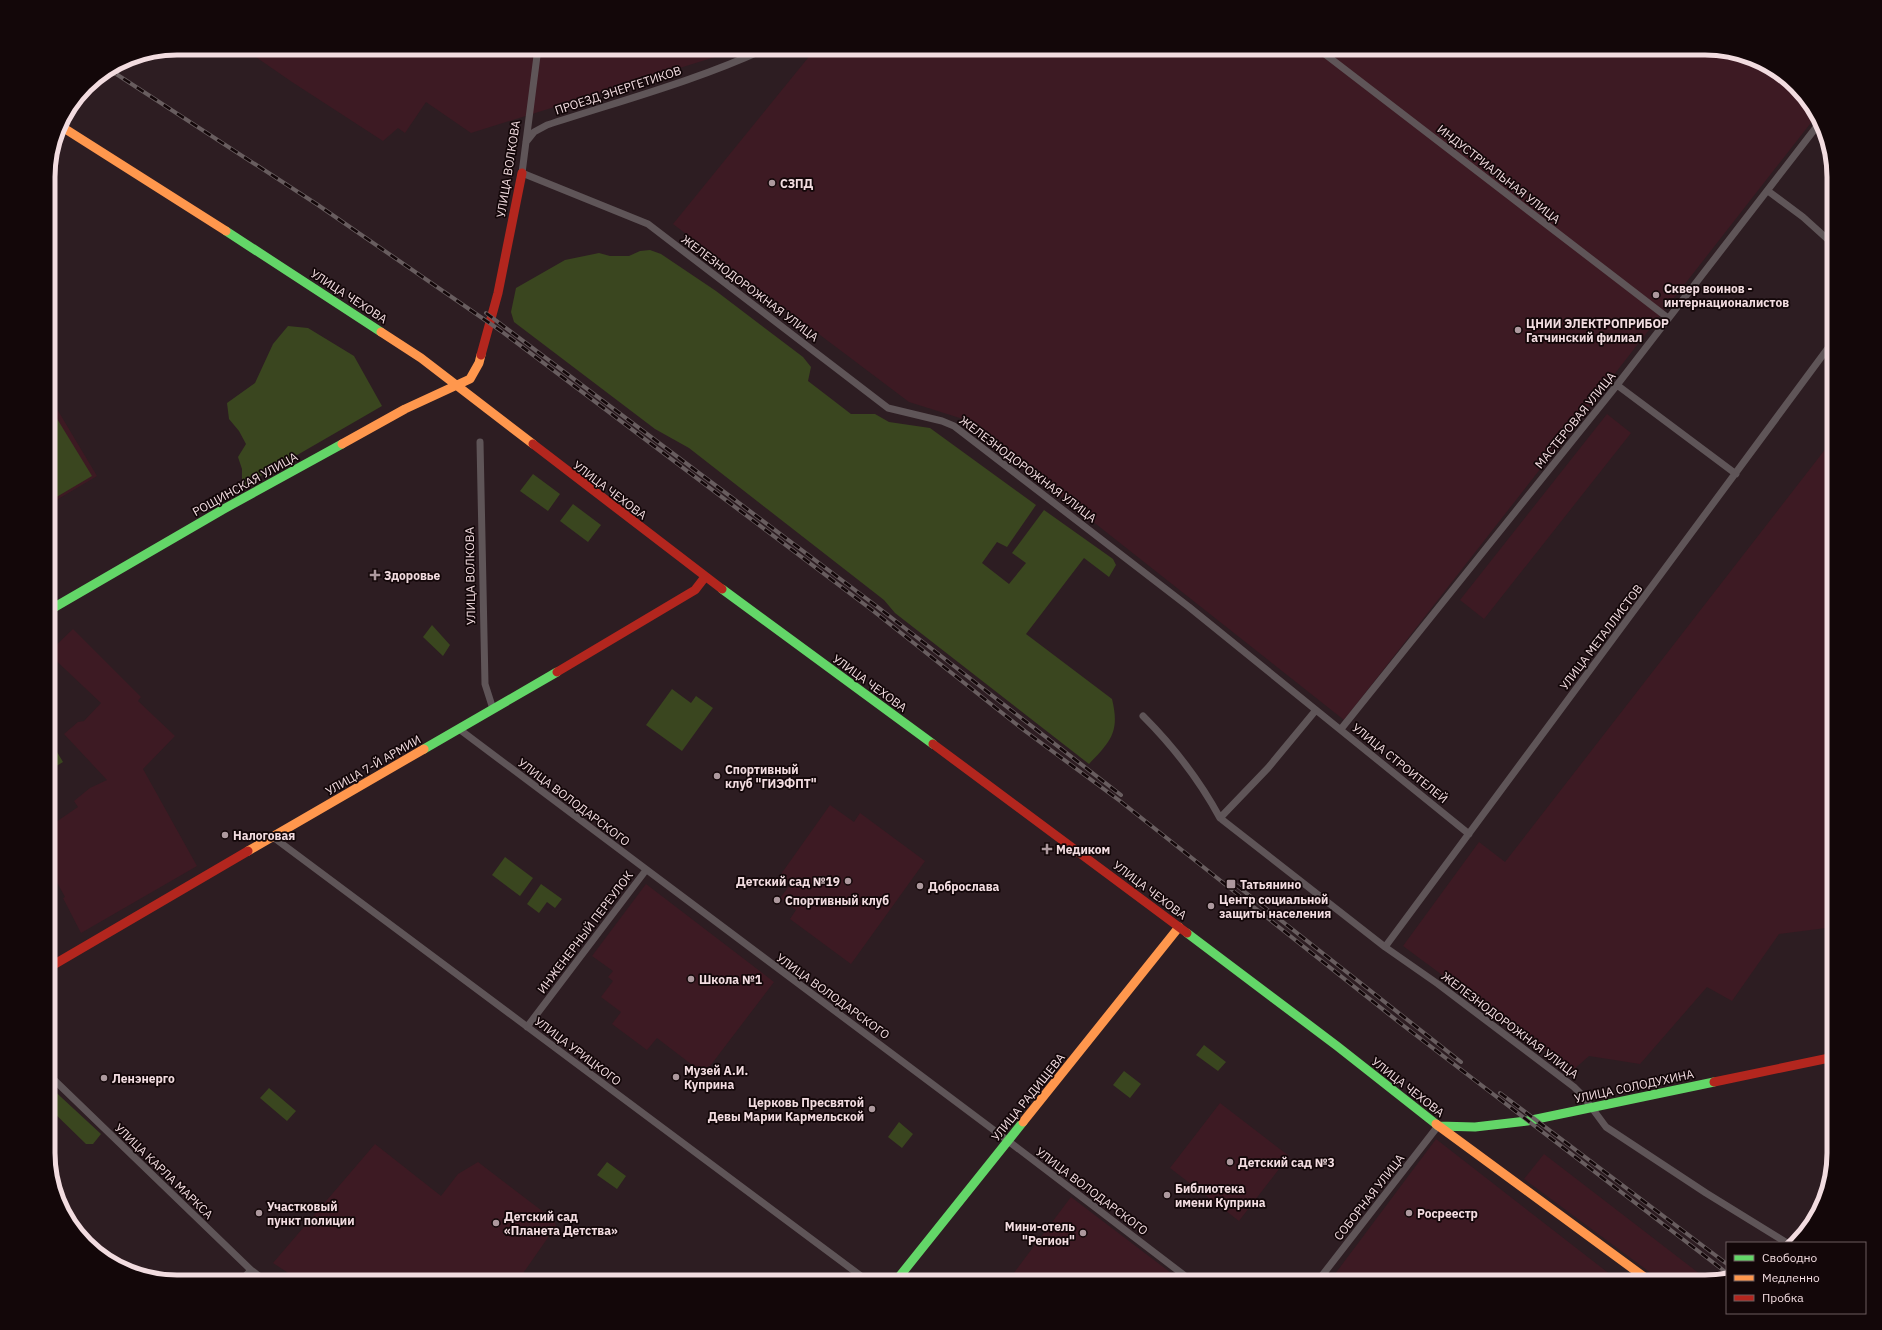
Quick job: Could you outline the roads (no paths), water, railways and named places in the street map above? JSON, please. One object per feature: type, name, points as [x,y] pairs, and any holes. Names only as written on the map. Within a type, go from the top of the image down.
[{"type":"street","name":"УЛИЦА ВОЛКОВА","points":[[457,385],[470,379],[476,372],[498,293],[522,173],[537,55]]},
{"type":"street","name":"ПРОЕЗД ЭНЕРГЕТИКОВ","points":[[526,142],[534,132],[547,125],[694,78],[752,55]]},
{"type":"street","name":"ИНДУСТРИАЛЬНАЯ УЛИЦА","points":[[1326,55],[1668,318]]},
{"type":"street","name":"МАСТЕРОВАЯ УЛИЦА","points":[[1341,729],[1617,385],[1816,127]]},
{"type":"street","name":"УЛИЦА ЧЕХОВА","points":[[65,129],[296,276],[421,358],[705,578],[1036,819],[1337,1046],[1464,1146],[1641,1275]]},
{"type":"street","name":"ЖЕЛЕЗНОДОРОЖНАЯ УЛИЦА","points":[[522,173],[648,224],[888,408],[936,419],[954,426],[1189,607],[1316,710]]},
{"type":"street","points":[[1768,191],[1803,217],[1827,239]]},
{"type":"street","name":"УЛИЦА МЕТАЛЛИСТОВ","points":[[1385,947],[1827,350]]},
{"type":"street","name":"РОЩИНСКАЯ УЛИЦА","points":[[55,607],[222,510],[405,409],[457,385]]},
{"type":"street","points":[[1617,385],[1736,474]]},
{"type":"street","name":"УЛИЦА ВОЛКОВА","points":[[480,442],[485,684],[493,709]]},
{"type":"street","name":"УЛИЦА 7-Й АРМИИ","points":[[55,964],[659,612],[695,590],[705,578]]},
{"type":"street","points":[[1220,818],[1268,768],[1316,710]]},
{"type":"street","name":"УЛИЦА СТРОИТЕЛЕЙ","points":[[1316,710],[1469,834]]},
{"type":"street","name":"ЖЕЛЕЗНОДОРОЖНАЯ УЛИЦА","points":[[1143,716],[1170,746],[1208,797],[1220,818],[1385,947],[1438,984],[1574,1087],[1606,1127],[1706,1193],[1786,1242]]},
{"type":"street","name":"УЛИЦА ВОЛОДАРСКОГО","points":[[459,729],[1008,1141],[1184,1275]]},
{"type":"street","name":"УЛИЦА УРИЦКОГО","points":[[273,837],[860,1275]]},
{"type":"street","name":"ИНЖЕНЕРНЫЙ ПЕРЕУЛОК","points":[[527,1027],[646,870]]},
{"type":"street","name":"УЛИЦА РАДИЩЕВА","points":[[901,1275],[1179,927]]},
{"type":"street","name":"УЛИЦА СОЛОДУХИНА","points":[[1438,1126],[1475,1127],[1527,1121],[1827,1058]]},
{"type":"street","name":"УЛИЦА КАРЛА МАРКСА","points":[[55,1081],[258,1275]]},
{"type":"street","name":"СОБОРНАЯ УЛИЦА","points":[[1322,1275],[1438,1126]]},
{"type":"street","points":[[1464,1146],[1465,1134],[1475,1127]]},
{"type":"street","points":[[246,1275],[251,1270]]},
{"type":"railway","points":[[114,73],[318,205],[501,331],[872,610],[1025,731],[1120,801],[1400,1023],[1726,1272]]},
{"type":"railway","points":[[486,313],[875,605],[1121,795]]},
{"type":"railway","points":[[1236,885],[1461,1062]]},
{"type":"railway","points":[[1500,1093],[1726,1263]]},
{"type":"place","name":"СЗПД","points":[[772,183]]},
{"type":"place","name":"Сквер воинов - интернационалистов","points":[[1656,295]]},
{"type":"place","name":"ЦНИИ ЭЛЕКТРОПРИБОР Гатчинский филиал","points":[[1518,330]]},
{"type":"place","name":"Здоровье","points":[[375,575]]},
{"type":"place","name":"Спортивный клуб \"ГИЭФПТ\"","points":[[717,776]]},
{"type":"place","name":"Налоговая","points":[[225,835]]},
{"type":"place","name":"Медиком","points":[[1047,849]]},
{"type":"place","name":"Детский сад №19","points":[[848,881]]},
{"type":"place","name":"Татьянино","points":[[1231,884]]},
{"type":"place","name":"Доброслава","points":[[920,886]]},
{"type":"place","name":"Спортивный клуб","points":[[777,900]]},
{"type":"place","name":"Центр социальной защиты населения","points":[[1211,906]]},
{"type":"place","name":"Школа №1","points":[[691,979]]},
{"type":"place","name":"Музей А.И. Куприна","points":[[676,1077]]},
{"type":"place","name":"Ленэнерго","points":[[104,1078]]},
{"type":"place","name":"Церковь Пресвятой Девы Марии Кармельской","points":[[872,1109]]},
{"type":"place","name":"Детский сад №3","points":[[1230,1162]]},
{"type":"place","name":"Библиотека имени Куприна","points":[[1167,1195]]},
{"type":"place","name":"Участковый пункт полиции","points":[[259,1213]]},
{"type":"place","name":"Росреестр","points":[[1409,1213]]},
{"type":"place","name":"Детский сад «Планета Детства»","points":[[496,1223]]},
{"type":"place","name":"Мини-отель \"Регион\"","points":[[1083,1233]]}]
